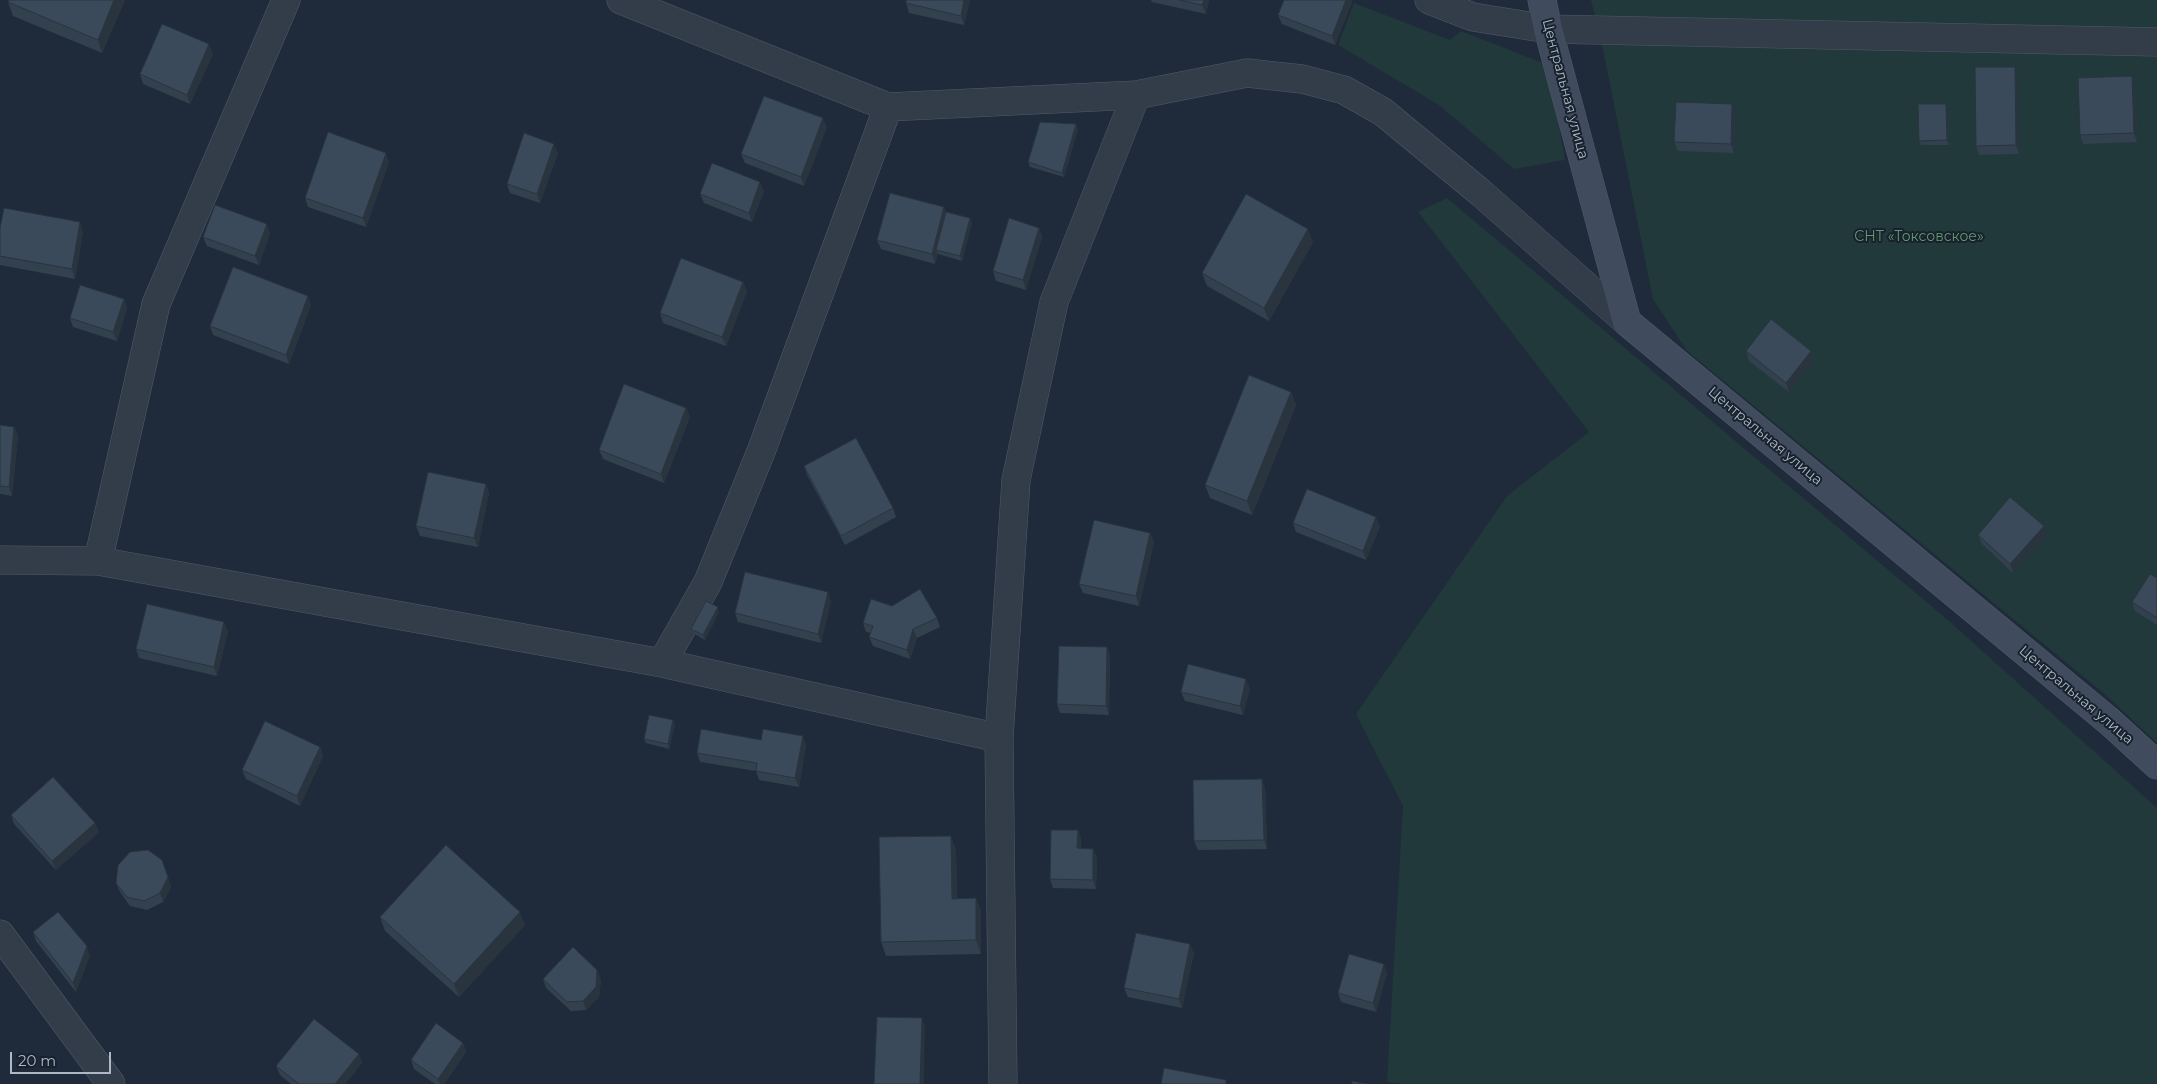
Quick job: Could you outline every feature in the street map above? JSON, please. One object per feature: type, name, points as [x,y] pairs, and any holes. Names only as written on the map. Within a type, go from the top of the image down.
[{"type":"street","points":[[98,562],[156,304],[286,0]]},
{"type":"street","points":[[621,0],[888,107],[1136,95],[1247,73],[1302,79],[1344,90],[1383,112],[1481,193],[1628,322]]},
{"type":"street","points":[[1429,0],[1473,17],[1548,29],[2157,42]]},
{"type":"street","name":"Центральная улица","points":[[1542,0],[1548,29],[1628,322],[2110,722],[2157,765]]},
{"type":"street","points":[[1003,1084],[999,738],[1016,480],[1054,302],[1136,95]]},
{"type":"street","points":[[662,663],[708,582],[762,449],[888,107]]},
{"type":"street","points":[[0,560],[98,562],[662,663],[999,738]]},
{"type":"street","points":[[0,934],[112,1084]]},
{"type":"green space","name":"СНТ «Токсовское»","points":[[1591,0],[2157,0],[2157,743],[2107,696],[1687,351],[1653,299],[1603,49]]},
{"type":"green space","points":[[1354,3],[1450,40],[1461,31],[1548,65],[1565,160],[1514,169],[1439,105],[1338,45]]},
{"type":"green space","points":[[1447,198],[1949,621],[2157,808],[2157,1084],[1404,1084],[1387,1082],[1403,806],[1356,714],[1507,496],[1589,432],[1418,212]]},
{"type":"building","points":[[9,0],[114,0],[98,40],[8,2]]},
{"type":"building","points":[[906,0],[964,0],[961,16],[906,3]]},
{"type":"building","points":[[1180,0],[1204,0],[1202,5]]},
{"type":"building","points":[[1284,0],[1346,0],[1332,36],[1278,15]]},
{"type":"building","points":[[162,24],[209,44],[187,95],[140,74]]},
{"type":"building","points":[[1975,67],[2015,67],[2016,145],[1976,146]]},
{"type":"building","points":[[2132,76],[2134,133],[2080,135],[2078,78]]},
{"type":"building","points":[[764,96],[823,118],[801,177],[741,154]]},
{"type":"building","points":[[1676,102],[1732,104],[1731,144],[1674,142]]},
{"type":"building","points":[[1918,104],[1946,104],[1947,140],[1919,141]]},
{"type":"building","points":[[1040,122],[1076,124],[1062,173],[1028,162]]},
{"type":"building","points":[[328,132],[386,153],[363,218],[305,198]]},
{"type":"building","points":[[524,133],[554,144],[537,194],[507,184]]},
{"type":"building","points":[[712,163],[760,182],[749,213],[700,194]]},
{"type":"building","points":[[890,193],[944,207],[932,254],[877,240]]},
{"type":"building","points":[[1246,194],[1308,229],[1264,308],[1202,273]]},
{"type":"building","points":[[215,205],[267,224],[255,256],[203,237]]},
{"type":"building","points":[[4,208],[80,222],[72,269],[0,256],[0,228]]},
{"type":"building","points":[[946,212],[970,218],[960,256],[936,250]]},
{"type":"building","points":[[1009,218],[1039,228],[1023,280],[993,271]]},
{"type":"building","points":[[681,258],[743,282],[722,337],[660,313]]},
{"type":"building","points":[[233,267],[308,296],[286,355],[210,326]]},
{"type":"building","points":[[80,285],[124,299],[113,332],[70,318]]},
{"type":"building","points":[[1771,319],[1811,351],[1786,383],[1746,351]]},
{"type":"building","points":[[1249,375],[1291,392],[1247,501],[1205,485]]},
{"type":"building","points":[[624,384],[686,408],[661,474],[599,450]]},
{"type":"building","points":[[0,425],[14,427],[9,487],[0,486]]},
{"type":"building","points":[[856,438],[893,508],[841,536],[804,466]]},
{"type":"building","points":[[428,472],[486,484],[474,538],[416,526]]},
{"type":"building","points":[[1307,489],[1376,517],[1363,551],[1293,523]]},
{"type":"building","points":[[2010,497],[2044,526],[2010,564],[1978,535]]},
{"type":"building","points":[[1094,520],[1150,533],[1136,596],[1079,584]]},
{"type":"building","points":[[745,572],[828,592],[818,634],[735,613]]},
{"type":"building","points":[[2150,574],[2157,578],[2157,618],[2132,602]]},
{"type":"building","points":[[920,589],[937,618],[913,629],[907,650],[869,637],[873,626],[863,623],[871,599],[892,606]]},
{"type":"building","points":[[706,601],[718,607],[703,635],[691,629]]},
{"type":"building","points":[[147,604],[224,622],[214,667],[136,649]]},
{"type":"building","points":[[1059,646],[1107,647],[1106,706],[1057,704]]},
{"type":"building","points":[[1188,664],[1246,679],[1240,706],[1181,692]]},
{"type":"building","points":[[649,715],[673,720],[668,744],[644,739]]},
{"type":"building","points":[[265,721],[320,747],[297,796],[242,770]]},
{"type":"building","points":[[701,729],[761,740],[763,729],[803,736],[795,778],[756,771],[757,763],[697,753]]},
{"type":"building","points":[[53,777],[95,823],[52,861],[11,815]]},
{"type":"building","points":[[1262,779],[1264,840],[1194,841],[1193,780]]},
{"type":"building","points":[[1051,830],[1078,830],[1077,848],[1093,849],[1093,880],[1050,879]]},
{"type":"building","points":[[951,836],[952,899],[976,898],[976,940],[881,942],[879,837]]},
{"type":"building","points":[[446,845],[520,912],[454,984],[380,917]]},
{"type":"building","points":[[148,850],[162,860],[168,877],[160,893],[144,901],[127,897],[116,883],[118,865],[130,852]]},
{"type":"building","points":[[58,912],[87,946],[73,983],[33,932]]},
{"type":"building","points":[[1136,933],[1190,944],[1179,999],[1124,988]]},
{"type":"building","points":[[573,947],[597,970],[596,987],[583,1001],[567,1002],[543,979]]},
{"type":"building","points":[[1349,954],[1384,964],[1373,1003],[1338,993]]},
{"type":"building","points":[[877,1017],[922,1018],[920,1084],[874,1084]]},
{"type":"building","points":[[314,1019],[359,1054],[335,1084],[299,1084],[276,1066]]},
{"type":"building","points":[[436,1023],[463,1043],[438,1079],[411,1060]]},
{"type":"building","points":[[1164,1068],[1226,1080],[1226,1084],[1161,1084]]},
{"type":"building","points":[[1352,1081],[1367,1084],[1352,1084]]}]
